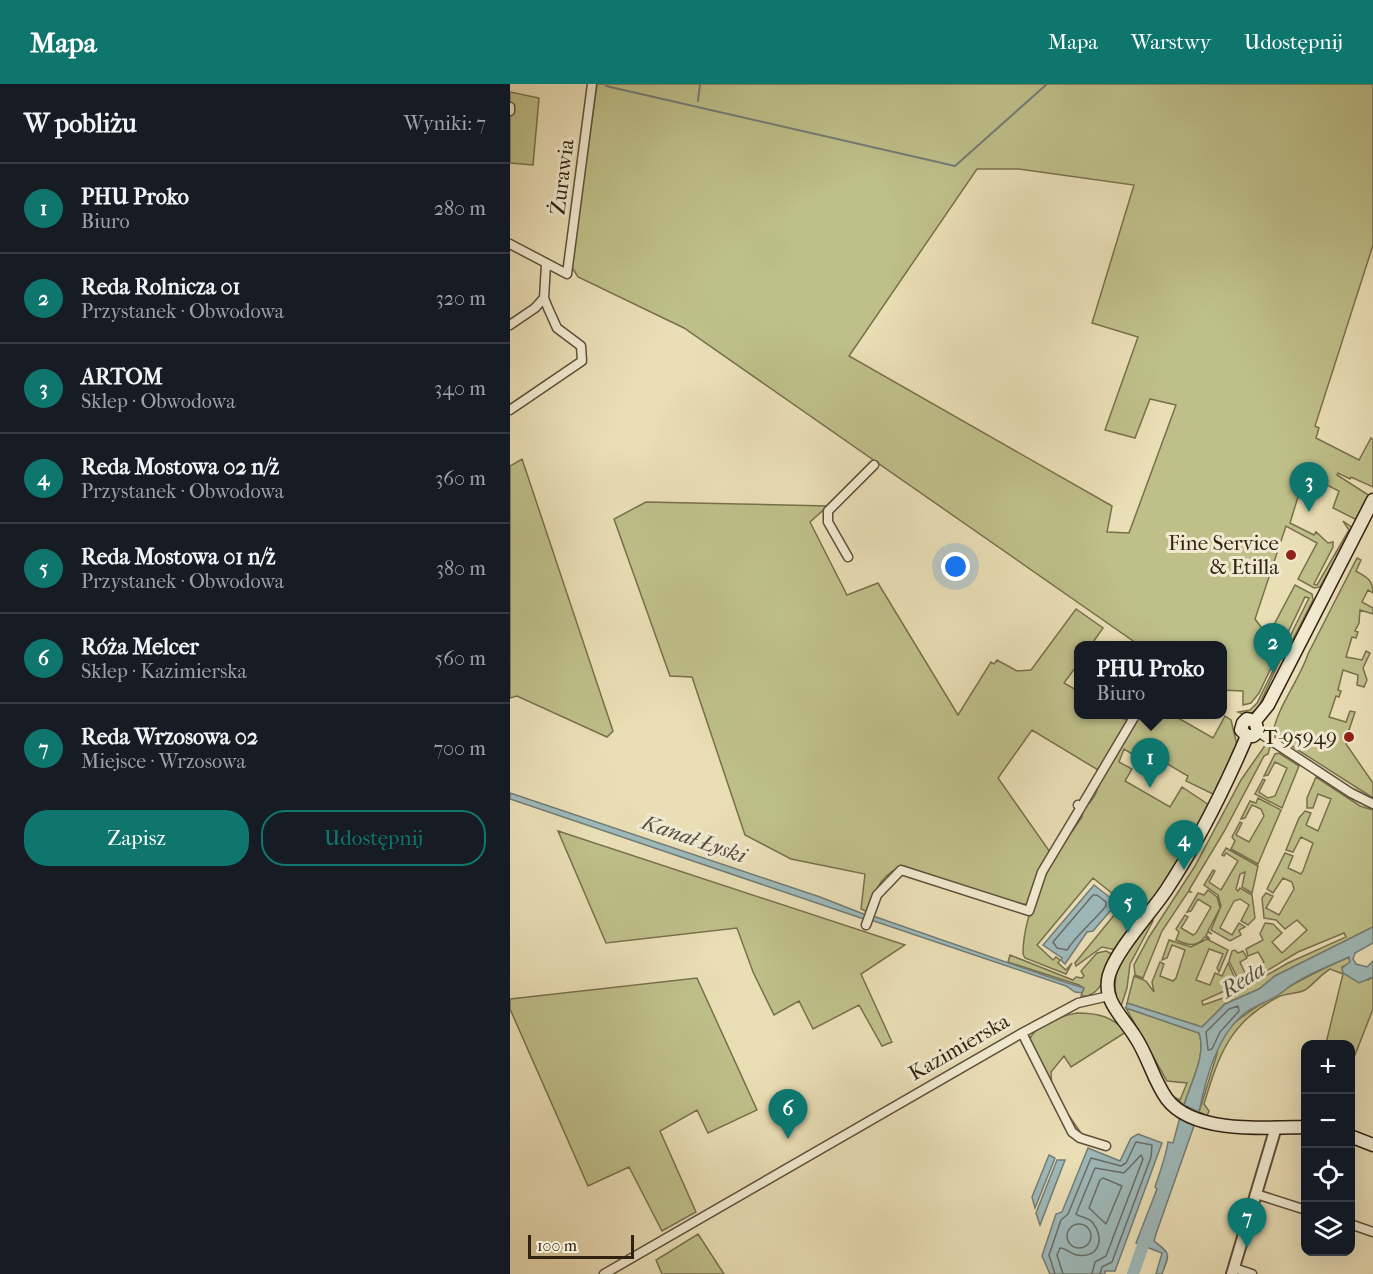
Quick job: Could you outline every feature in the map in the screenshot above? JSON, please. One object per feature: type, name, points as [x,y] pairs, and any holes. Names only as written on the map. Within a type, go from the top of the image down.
[{"type":"main road","points":[[1301,1127],[1215,1125],[1178,1109],[1165,1096],[1138,1041],[1115,1009],[1109,996],[1108,981],[1112,967],[1155,907],[1199,837],[1373,500]]},
{"type":"main road","points":[[1355,1138],[1373,1144]]},
{"type":"street","name":"Żurawia","points":[[546,264],[567,274],[592,84]]},
{"type":"street","points":[[510,244],[546,264],[544,298],[557,328],[581,346],[582,361],[510,410]]},
{"type":"street","points":[[510,325],[535,308],[544,298]]},
{"type":"street","points":[[848,557],[828,522],[828,511],[874,465]]},
{"type":"street","points":[[866,925],[877,896],[901,870],[1029,911],[1042,872],[1079,806],[1133,719]]},
{"type":"street","points":[[1253,730],[1351,793],[1373,804]]},
{"type":"street","name":"Kazimierska","points":[[604,1274],[1022,1033],[1078,1003],[1109,996]]},
{"type":"street","points":[[1022,1033],[1072,1132],[1080,1138],[1106,1146]]},
{"type":"street","points":[[1252,1274],[1233,1271],[1276,1128]]},
{"type":"street","points":[[1256,1194],[1301,1209]]},
{"type":"street","points":[[1355,1226],[1373,1232]]},
{"type":"green space","points":[[597,84],[1373,84],[1373,245],[1315,426],[1319,428],[1316,438],[1359,460],[1371,438],[1373,440],[1373,487],[1351,477],[1350,479],[1338,473],[1337,475],[1370,496],[1357,520],[1333,508],[1339,491],[1305,474],[1290,523],[1314,535],[1316,532],[1328,543],[1333,542],[1333,547],[1314,584],[1317,585],[1349,530],[1343,521],[1353,528],[1320,587],[1314,588],[1298,579],[1317,543],[1286,526],[1255,619],[1268,636],[1295,585],[1312,594],[1313,600],[1288,649],[1285,649],[1258,708],[1249,714],[1244,714],[1238,712],[1250,710],[1257,703],[1309,598],[1305,597],[1259,693],[1251,703],[1243,705],[1243,691],[1227,690],[1227,641],[1133,641],[684,328],[578,277],[571,266]],"holes":[[[977,169],[1019,169],[1134,185],[1092,323],[1138,337],[1105,430],[1135,438],[1150,399],[1176,405],[1129,533],[1107,532],[1112,506],[849,356]]]},
{"type":"green space","points":[[510,92],[539,98],[533,165],[510,163]]},
{"type":"green space","points":[[522,459],[613,731],[607,737],[517,696],[510,698],[510,466]]},
{"type":"green space","points":[[646,502],[828,506],[810,522],[847,595],[878,583],[958,715],[991,662],[994,664],[997,660],[1017,671],[1031,670],[1076,609],[1103,628],[1094,641],[1074,641],[1074,669],[1064,683],[1074,689],[1074,719],[1124,719],[1128,721],[1098,770],[1032,730],[998,778],[1050,852],[1031,899],[1026,904],[1018,905],[904,866],[890,873],[880,884],[868,912],[861,909],[865,874],[791,859],[745,835],[692,677],[670,676],[614,519]]},
{"type":"green space","points":[[1357,558],[1361,560],[1356,571],[1368,579],[1373,588],[1373,593],[1368,590],[1362,602],[1373,608],[1373,614],[1360,610],[1359,623],[1355,631],[1358,632],[1356,638],[1352,637],[1346,657],[1362,660],[1366,651],[1370,653],[1363,668],[1367,680],[1364,687],[1357,685],[1358,675],[1343,670],[1338,690],[1341,691],[1339,697],[1336,696],[1329,717],[1346,722],[1350,711],[1355,712],[1348,733],[1351,735],[1346,739],[1351,740],[1346,744],[1373,783],[1373,798],[1273,734],[1283,704]]},
{"type":"green space","points":[[1227,717],[1231,720],[1237,745],[1215,795],[1186,781],[1188,776],[1166,763],[1163,768],[1141,754],[1139,758],[1124,749],[1119,762],[1132,769],[1125,781],[1170,807],[1182,787],[1209,805],[1173,873],[1116,950],[1102,947],[1076,966],[1075,963],[1124,903],[1093,878],[1037,945],[1053,960],[1056,957],[1060,960],[1058,963],[1066,970],[1072,963],[1066,974],[1025,958],[1023,954],[1024,936],[1028,918],[1042,882],[1082,817],[1083,809],[1094,796],[1099,781],[1137,719],[1180,719],[1213,738],[1223,719]]},
{"type":"green space","points":[[1266,744],[1270,747],[1268,754],[1264,756],[1225,830],[1189,890],[1191,892],[1188,892],[1162,931],[1143,978],[1135,975],[1134,965],[1149,937],[1195,866],[1241,780]]},
{"type":"green space","points":[[1279,753],[1299,766],[1282,808],[1255,794],[1263,779],[1265,780],[1259,792],[1268,798],[1275,796],[1287,768],[1275,762],[1268,775],[1264,776],[1275,754]]},
{"type":"green space","points":[[1316,777],[1360,806],[1373,810],[1373,927],[1275,976],[1259,989],[1225,1004],[1202,1027],[1127,1003],[1134,976],[1146,981],[1154,992],[1152,982],[1160,962],[1164,964],[1160,976],[1173,981],[1176,978],[1185,950],[1172,945],[1167,958],[1162,960],[1169,940],[1191,947],[1207,939],[1228,950],[1219,972],[1217,968],[1223,954],[1209,949],[1196,980],[1210,985],[1215,973],[1222,976],[1228,963],[1238,985],[1202,1001],[1203,1005],[1232,995],[1288,963],[1346,937],[1344,933],[1298,952],[1245,984],[1240,983],[1229,961],[1232,951],[1235,950],[1238,953],[1243,951],[1247,958],[1240,962],[1245,973],[1264,962],[1258,952],[1248,956],[1246,949],[1263,940],[1260,934],[1265,923],[1273,924],[1282,933],[1272,942],[1282,953],[1307,930],[1297,920],[1285,929],[1276,920],[1264,918],[1262,898],[1266,893],[1273,896],[1266,908],[1279,915],[1294,889],[1292,882],[1283,878],[1273,893],[1267,889],[1285,853],[1293,856],[1288,868],[1301,874],[1303,871],[1313,843],[1301,837],[1293,852],[1286,850],[1299,818],[1305,811],[1311,813],[1306,825],[1318,831],[1331,799],[1318,794],[1313,808],[1307,808],[1307,798]]},
{"type":"green space","points":[[1258,798],[1281,810],[1258,864],[1231,849],[1235,841],[1232,837],[1240,822],[1242,823],[1236,835],[1249,842],[1264,816],[1261,809],[1252,805],[1245,818],[1241,819],[1250,801],[1256,803]]},
{"type":"green space","points":[[558,831],[905,945],[861,974],[892,1042],[882,1046],[859,1005],[813,1029],[799,1001],[774,1015],[753,972],[737,928],[606,943]]},
{"type":"green space","points":[[1226,848],[1258,866],[1252,893],[1242,887],[1245,872],[1240,874],[1236,889],[1238,891],[1240,888],[1252,895],[1255,918],[1248,925],[1241,921],[1249,905],[1240,899],[1234,901],[1220,928],[1232,935],[1239,923],[1245,927],[1239,930],[1241,935],[1230,941],[1211,930],[1221,906],[1218,895],[1204,885],[1213,870],[1215,871],[1209,882],[1221,890],[1238,861],[1226,853],[1222,855]]},
{"type":"green space","points":[[1208,890],[1217,897],[1220,908],[1208,931],[1212,934],[1208,932],[1206,935],[1210,939],[1205,937],[1198,943],[1192,944],[1176,940],[1179,932],[1176,929],[1185,915],[1188,917],[1181,928],[1193,935],[1196,933],[1211,907],[1198,899],[1191,911],[1187,912],[1198,893],[1204,895]]},
{"type":"green space","points":[[1151,919],[1153,921],[1130,964],[1127,988],[1120,1009],[1115,983],[1117,971],[1127,950]]},
{"type":"green space","points":[[1106,951],[1114,955],[1099,988],[1094,993],[1081,996],[1084,988],[1079,985],[1008,962],[1010,955],[1073,980],[1084,976],[1081,971],[1097,953]]},
{"type":"green space","points":[[1349,957],[1350,963],[1342,967],[1343,973],[1368,980],[1373,977],[1373,1009],[1355,1055],[1355,1040],[1327,1040],[1343,974],[1330,969],[1305,990],[1281,996],[1262,1007],[1237,1029],[1221,1055],[1215,1070],[1204,1104],[1209,1111],[1207,1116],[1199,1112],[1217,1054],[1216,1037],[1248,1012],[1313,974]]},
{"type":"green space","points":[[697,978],[757,1110],[708,1133],[697,1110],[660,1131],[696,1212],[662,1231],[629,1167],[588,1186],[510,1009],[510,999]]},
{"type":"green space","points":[[1126,1008],[1199,1033],[1201,1051],[1184,1105],[1174,1097],[1180,1100],[1187,1083],[1167,1081]]},
{"type":"green space","points":[[1084,1013],[1110,1019],[1126,1032],[1071,1067],[1064,1056],[1051,1072],[1052,1088],[1029,1041],[1041,1026],[1063,1017]]},
{"type":"green space","points":[[1057,1098],[1083,1136],[1089,1136],[1088,1139],[1073,1131]]},
{"type":"green space","points":[[698,1234],[724,1274],[662,1274],[656,1260]]},
{"type":"water","points":[[510,793],[820,897],[866,915],[864,919],[510,799]]},
{"type":"water","points":[[1094,885],[1117,903],[1093,931],[1087,932],[1065,964],[1062,958],[1043,945]]},
{"type":"water","points":[[873,916],[1084,988],[1082,993],[1075,992],[1066,986],[871,920]]},
{"type":"water","points":[[1373,927],[1373,943],[1355,953],[1353,959],[1356,964],[1367,967],[1373,961],[1373,977],[1359,983],[1343,973],[1342,968],[1350,962],[1349,957],[1299,981],[1276,997],[1245,1013],[1235,1022],[1214,1058],[1199,1112],[1184,1105],[1201,1051],[1199,1033],[1126,1008],[1127,1003],[1202,1027],[1225,1004],[1259,989],[1275,976]]},
{"type":"water","points":[[1180,1117],[1195,1123],[1154,1241],[1167,1254],[1167,1262],[1162,1274],[1156,1274],[1162,1253],[1136,1243],[1157,1189],[1155,1187],[1168,1142],[1173,1143]]},
{"type":"water","points":[[1138,1134],[1162,1143],[1115,1271],[1105,1271],[1105,1274],[1050,1274],[1042,1256],[1056,1214],[1062,1212],[1088,1148],[1120,1161],[1131,1138]]},
{"type":"water","points":[[1049,1155],[1055,1158],[1035,1208],[1032,1197]]},
{"type":"water","points":[[1057,1160],[1065,1160],[1040,1225],[1036,1213]]},
{"type":"waterway","points":[[698,101],[700,84]]},
{"type":"waterway","points":[[606,86],[955,166],[1047,84]]},
{"type":"waterway","name":"Reda","points":[[1133,1274],[1148,1231]]},
{"type":"place","name":"ARTOM","points":[[1309,512]]},
{"type":"place","name":"Fine Service & Etilla","points":[[1291,555]]},
{"type":"place","name":"Reda Rolnicza 01","points":[[1273,673]]},
{"type":"place","name":"T-95949","points":[[1349,737]]},
{"type":"place","name":"PHU Proko","points":[[1150,788]]},
{"type":"place","name":"Reda Mostowa 02 n/ż","points":[[1184,870]]},
{"type":"place","name":"Reda Mostowa 01 n/ż","points":[[1128,933]]},
{"type":"place","name":"Róża Melcer","points":[[788,1139]]},
{"type":"place","name":"Reda Wrzosowa 02","points":[[1247,1248]]},
{"type":"water label","name":"Kanał Łyski","points":[[694,839]]}]
